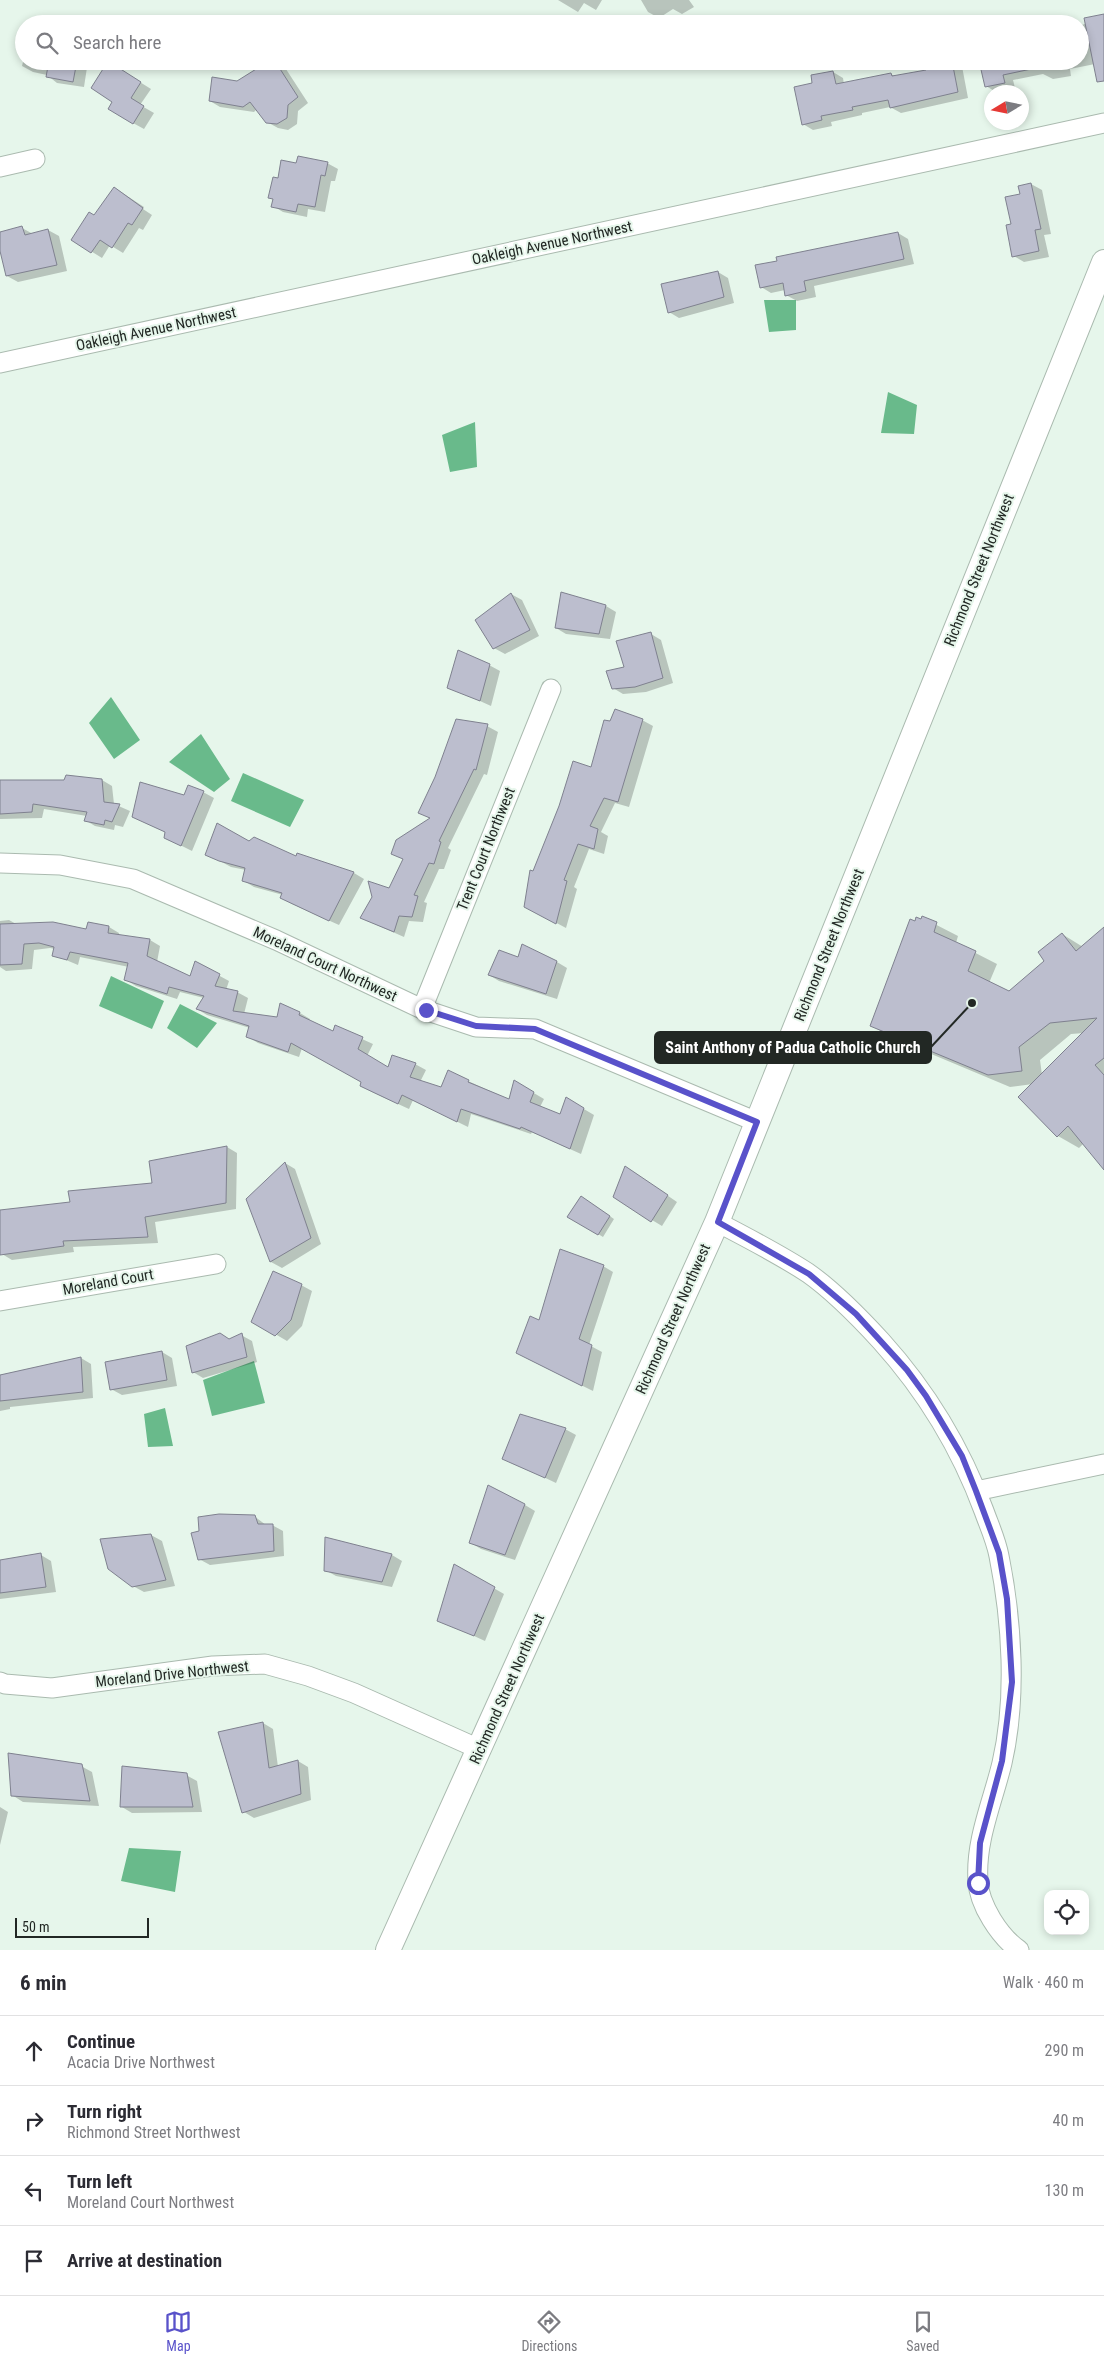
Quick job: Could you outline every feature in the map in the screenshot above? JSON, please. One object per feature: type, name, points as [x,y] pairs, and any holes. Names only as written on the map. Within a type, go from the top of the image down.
[{"type":"street","name":"Oakleigh Avenue Northwest","points":[[0,363],[1104,123]]},
{"type":"street","points":[[0,167],[35,160]]},
{"type":"street","name":"Richmond Street Northwest","points":[[388,1950],[718,1222],[1104,262]]},
{"type":"street","name":"Trent Court Northwest","points":[[422,1009],[551,689]]},
{"type":"street","name":"Moreland Court Northwest","points":[[0,863],[60,865],[133,879],[276,940],[422,1009],[476,1026],[535,1029],[757,1122]]},
{"type":"street","points":[[718,1222],[809,1274],[856,1314],[907,1370],[926,1396],[962,1456],[999,1553],[1007,1599],[1012,1682],[1002,1761],[980,1843],[978,1883],[988,1915],[1010,1943],[1019,1950]]},
{"type":"street","name":"Moreland Court","points":[[0,1301],[216,1264]]},
{"type":"street","points":[[976,1491],[1104,1464]]},
{"type":"street","name":"Moreland Drive Northwest","points":[[0,1682],[52,1688],[213,1666],[265,1664],[308,1676],[354,1694],[479,1749]]},
{"type":"shaded area","points":[[764,300],[796,300],[796,330],[769,332]]},
{"type":"shaded area","points":[[888,392],[917,405],[914,434],[881,433]]},
{"type":"shaded area","points":[[475,422],[477,467],[450,472],[442,435]]},
{"type":"shaded area","points":[[111,697],[140,740],[114,759],[89,723]]},
{"type":"shaded area","points":[[201,734],[230,779],[214,792],[169,762]]},
{"type":"shaded area","points":[[243,773],[304,800],[290,827],[231,801]]},
{"type":"shaded area","points":[[111,976],[164,1001],[152,1029],[99,1006]]},
{"type":"shaded area","points":[[180,1004],[217,1023],[197,1048],[167,1028]]},
{"type":"shaded area","points":[[254,1361],[265,1403],[212,1416],[203,1380]]},
{"type":"shaded area","points":[[165,1408],[173,1446],[148,1447],[144,1414]]},
{"type":"shaded area","points":[[129,1848],[181,1851],[175,1892],[121,1881]]},
{"type":"building","points":[[1104,14],[1104,81],[1097,82],[1089,43],[1089,17]]},
{"type":"building","points":[[47,70],[75,70],[73,82],[46,77]]},
{"type":"building","points":[[102,70],[122,70],[141,82],[131,98],[144,106],[133,124],[108,109],[112,102],[91,88]]},
{"type":"building","points":[[255,70],[281,70],[298,97],[288,105],[287,118],[277,124],[266,123],[250,102],[243,107],[209,101],[212,77],[237,81]]},
{"type":"building","points":[[926,70],[954,70],[958,92],[890,108],[888,100],[852,107],[853,110],[821,116],[822,120],[802,125],[794,87],[812,83],[811,75],[833,71],[836,84],[891,73],[892,76]]},
{"type":"building","points":[[981,70],[1027,70],[1003,75],[1005,83],[985,85]]},
{"type":"building","points":[[298,156],[328,162],[325,176],[321,175],[315,207],[298,204],[296,212],[271,207],[273,199],[268,198],[273,177],[278,178],[281,160],[296,163]]},
{"type":"building","points":[[1031,183],[1041,229],[1035,230],[1039,251],[1012,257],[1006,225],[1011,224],[1005,197],[1020,194],[1018,186]]},
{"type":"building","points":[[114,187],[143,208],[132,225],[128,223],[112,248],[100,240],[91,253],[71,240],[89,212],[94,215]]},
{"type":"building","points":[[22,226],[25,235],[48,229],[57,265],[6,276],[0,251],[0,232]]},
{"type":"building","points":[[898,232],[904,259],[804,281],[806,291],[785,296],[783,283],[760,288],[755,265],[777,261],[776,257]]},
{"type":"building","points":[[718,271],[724,297],[668,313],[661,284]]},
{"type":"building","points":[[561,592],[606,605],[599,634],[555,628]]},
{"type":"building","points":[[511,593],[530,630],[493,649],[475,620]]},
{"type":"building","points":[[651,632],[663,678],[635,687],[612,689],[606,671],[624,667],[616,641]]},
{"type":"building","points":[[458,650],[490,664],[480,701],[447,688]]},
{"type":"building","points":[[615,709],[643,719],[618,802],[604,798],[590,826],[598,829],[594,849],[578,844],[564,880],[567,881],[556,924],[524,907],[530,870],[533,871],[559,806],[573,761],[591,767],[604,720],[610,721]]},
{"type":"building","points":[[456,719],[488,724],[476,770],[474,769],[439,841],[441,842],[434,864],[429,863],[414,895],[418,896],[412,917],[399,916],[394,932],[360,918],[372,897],[368,881],[389,888],[403,859],[391,854],[396,840],[430,818],[418,813],[435,777]]},
{"type":"building","points":[[66,775],[102,779],[104,802],[120,804],[112,822],[105,820],[104,825],[84,821],[87,812],[33,804],[32,812],[0,814],[0,780],[64,780]]},
{"type":"building","points":[[140,782],[184,795],[188,785],[204,791],[181,846],[164,838],[165,832],[132,817]]},
{"type":"building","points":[[217,823],[249,841],[254,837],[296,856],[297,853],[354,872],[329,921],[280,898],[282,893],[242,881],[245,868],[205,855]]},
{"type":"building","points":[[922,916],[937,922],[934,932],[976,951],[968,971],[1009,991],[1044,961],[1038,952],[1062,933],[1076,951],[1104,927],[1104,1058],[1095,1065],[1104,1075],[1104,1170],[1068,1126],[1057,1137],[1018,1097],[1097,1018],[1050,1023],[1019,1047],[1022,1071],[988,1075],[870,1026],[910,919],[915,921],[916,917],[921,919]]},
{"type":"building","points":[[53,922],[86,929],[88,922],[109,926],[108,933],[150,939],[147,956],[190,976],[195,961],[220,974],[215,986],[238,991],[233,1011],[277,1017],[280,1003],[300,1012],[299,1015],[333,1031],[335,1025],[363,1037],[358,1049],[388,1067],[392,1055],[416,1063],[410,1077],[441,1087],[448,1070],[469,1080],[468,1082],[509,1099],[514,1080],[534,1092],[530,1102],[560,1114],[566,1097],[584,1108],[570,1149],[521,1127],[520,1129],[461,1109],[457,1122],[402,1095],[398,1104],[360,1086],[361,1082],[291,1043],[288,1052],[246,1037],[249,1026],[196,1009],[204,996],[169,987],[167,994],[124,980],[128,963],[70,952],[67,960],[52,956],[54,947],[39,943],[24,944],[22,964],[0,965],[0,924]]},
{"type":"building","points":[[522,944],[557,961],[546,994],[488,975],[499,950],[518,957]]},
{"type":"building","points":[[227,1146],[226,1203],[145,1217],[148,1237],[63,1241],[64,1246],[0,1255],[0,1210],[70,1202],[68,1191],[152,1183],[149,1161]]},
{"type":"building","points":[[285,1162],[311,1238],[270,1262],[246,1199]]},
{"type":"building","points":[[625,1166],[668,1195],[651,1222],[613,1197]]},
{"type":"building","points":[[581,1196],[610,1216],[598,1235],[567,1217]]},
{"type":"building","points":[[560,1249],[604,1265],[579,1339],[592,1345],[582,1386],[516,1353],[530,1316],[539,1320]]},
{"type":"building","points":[[273,1271],[302,1284],[291,1320],[275,1336],[251,1322]]},
{"type":"building","points":[[220,1333],[229,1339],[242,1333],[247,1357],[192,1373],[186,1346]]},
{"type":"building","points":[[162,1351],[167,1380],[110,1390],[105,1362]]},
{"type":"building","points":[[81,1357],[83,1392],[0,1401],[0,1375]]},
{"type":"building","points":[[520,1414],[566,1428],[545,1478],[502,1459]]},
{"type":"building","points":[[488,1485],[525,1504],[505,1555],[469,1543]]},
{"type":"building","points":[[219,1514],[255,1515],[258,1524],[273,1524],[274,1551],[198,1560],[191,1533],[199,1531],[198,1517]]},
{"type":"building","points":[[151,1534],[166,1580],[132,1587],[108,1569],[100,1539]]},
{"type":"building","points":[[325,1537],[392,1554],[382,1582],[324,1571]]},
{"type":"building","points":[[41,1553],[46,1587],[0,1593],[0,1560]]},
{"type":"building","points":[[454,1564],[495,1587],[474,1636],[437,1621]]},
{"type":"building","points":[[263,1722],[269,1768],[298,1760],[301,1794],[242,1813],[218,1732]]},
{"type":"building","points":[[8,1753],[82,1764],[90,1801],[11,1796]]},
{"type":"building","points":[[122,1766],[187,1773],[193,1807],[120,1807]]},
{"type":"place","name":"Saint Anthony of Padua Catholic Church","points":[[972,1003]]},
{"type":"route","points":[[426,1010],[476,1026],[535,1029],[757,1122],[718,1222],[809,1274],[856,1314],[907,1370],[943,1421],[962,1456],[999,1553],[1007,1599],[1012,1682],[1002,1761],[980,1843],[978,1883]]}]
